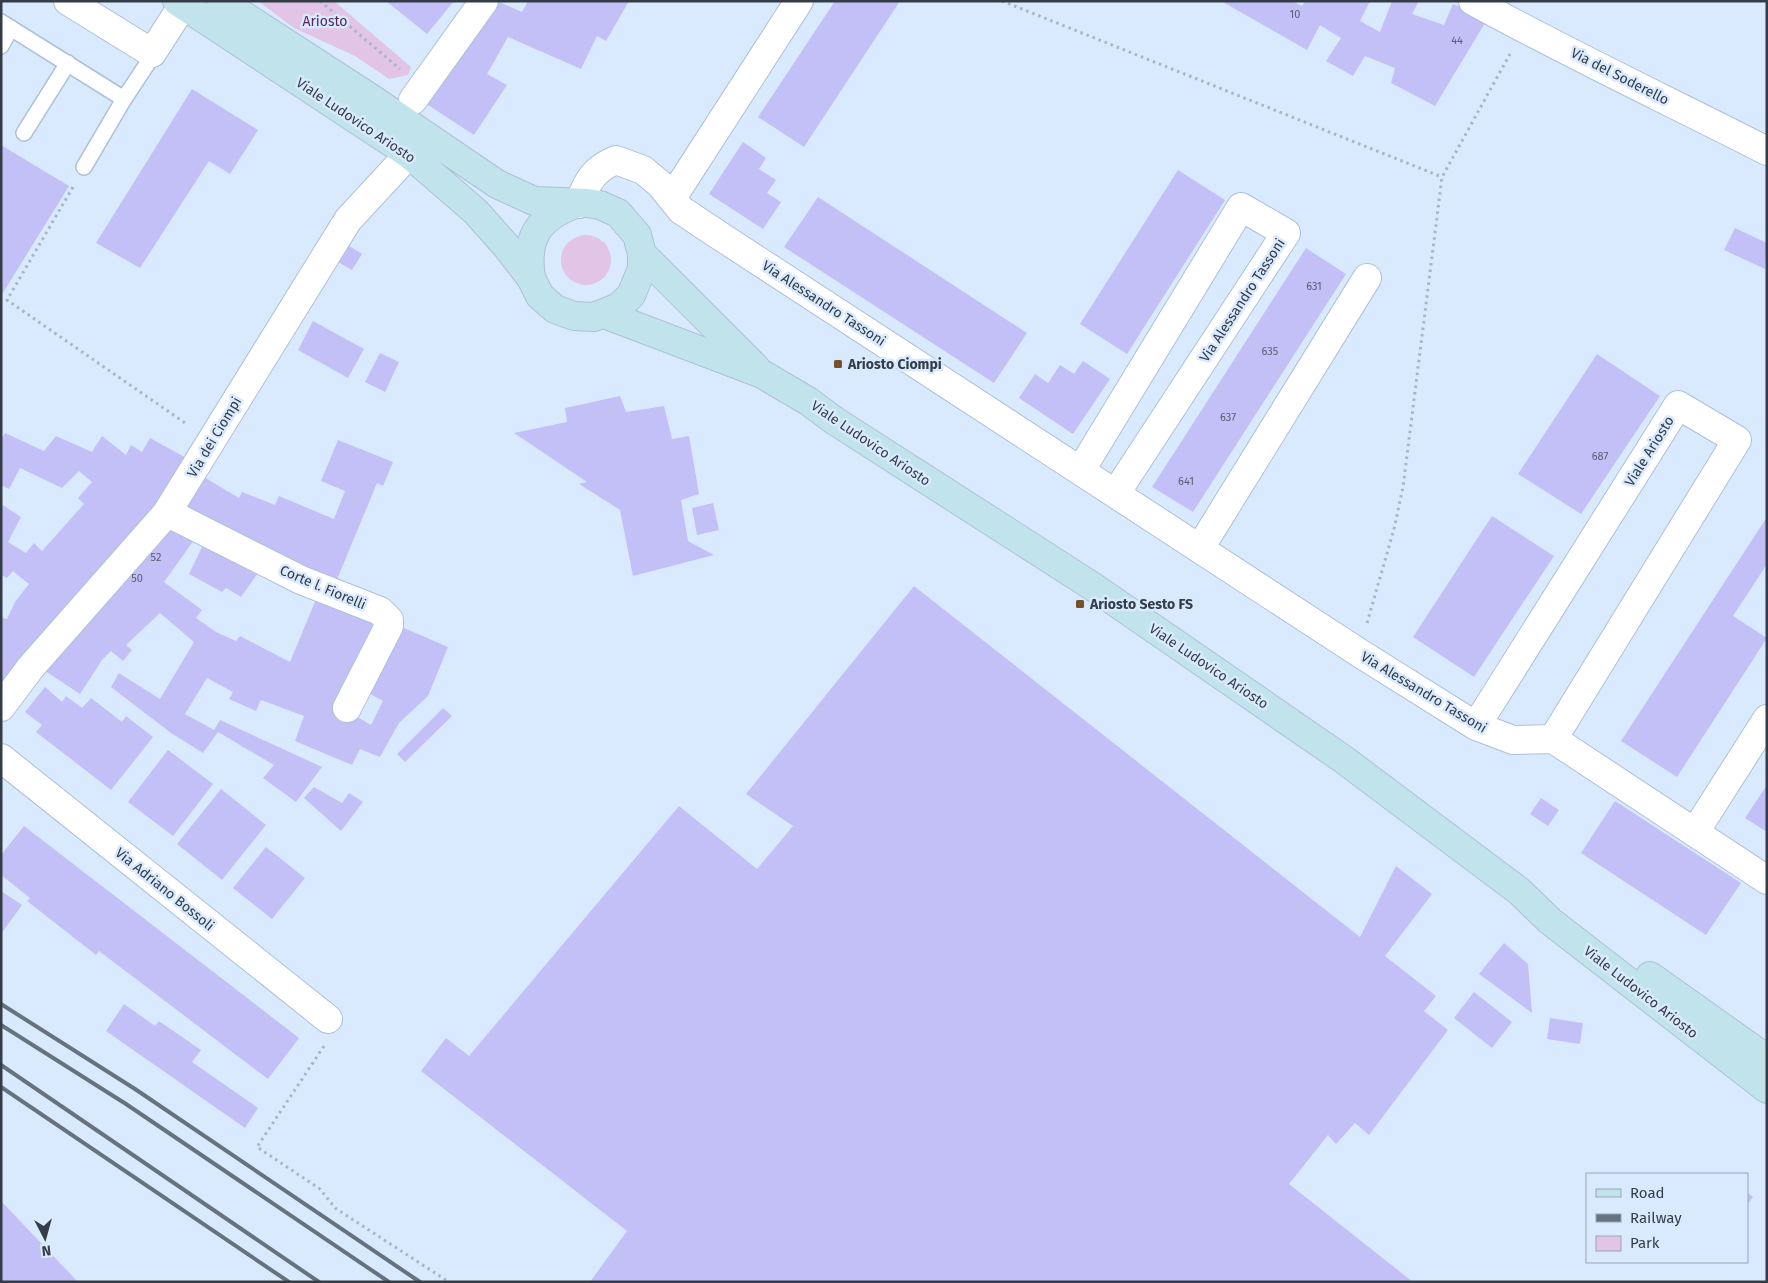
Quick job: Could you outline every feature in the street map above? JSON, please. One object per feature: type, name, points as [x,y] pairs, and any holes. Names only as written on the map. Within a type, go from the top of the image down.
[{"type":"street","points":[[68,1],[155,52]]},
{"type":"street","name":"Viale Ludovico Ariosto","points":[[155,52],[180,3],[409,154],[476,212],[531,278],[540,296],[560,311],[584,317],[604,314],[619,307],[631,295],[642,269],[642,254],[637,235],[618,213],[600,205],[534,201],[497,184],[408,110],[221,1]]},
{"type":"street","points":[[408,110],[484,1]]},
{"type":"street","points":[[672,198],[799,1]]},
{"type":"street","name":"Via del Soderello","points":[[1473,1],[1524,29],[1767,151]]},
{"type":"street","name":"Via dei Ciompi","points":[[1,707],[31,667],[166,514],[348,220],[409,154]]},
{"type":"street","name":"Via Alessandro Tassoni","points":[[577,204],[585,185],[601,166],[616,160],[642,170],[672,198],[681,210],[1358,652],[1476,726],[1513,740],[1552,739]]},
{"type":"street","name":"Viale Ludovico Ariosto","points":[[531,278],[528,259],[532,240],[541,223],[556,211],[577,204]]},
{"type":"street","name":"Via Alessandro Tassoni","points":[[1081,470],[1241,207],[1286,233],[1116,493]]},
{"type":"street","name":"Viale Ludovico Ariosto","points":[[642,254],[762,374]]},
{"type":"street","points":[[1200,548],[1367,278]]},
{"type":"street","name":"Viale Ludovico Ariosto","points":[[604,314],[762,374],[808,401],[843,426],[1135,615],[1343,759],[1519,891],[1550,921],[1767,1089]]},
{"type":"street","name":"Viale Ariosto","points":[[1476,726],[1678,405],[1737,440],[1552,739]]},
{"type":"street","name":"Corte l. Fiorelli","points":[[166,514],[176,517],[301,580],[380,611],[389,620],[389,626],[347,708]]},
{"type":"street","points":[[1695,832],[1767,719]]},
{"type":"street","points":[[1552,739],[1767,880]]},
{"type":"street","name":"Via Adriano Bossoli","points":[[1,758],[328,1019]]},
{"type":"street","name":"Viale Ludovico Ariosto","points":[[1519,891],[1562,914],[1767,1059]]},
{"type":"lane","points":[[1,46],[6,25],[124,99]]},
{"type":"lane","points":[[84,167],[124,99],[155,52]]},
{"type":"lane","points":[[24,133],[68,63]]},
{"type":"path","points":[[320,1],[408,76],[408,110]]},
{"type":"path","points":[[1002,1],[1442,177]]},
{"type":"path","points":[[1358,652],[1394,529],[1404,487],[1442,177],[1524,29]]},
{"type":"path","points":[[84,167],[7,300],[211,441]]},
{"type":"path","points":[[328,1019],[324,1048],[257,1147],[320,1189],[335,1208],[449,1282]]},
{"type":"green space","name":"Ariosto","points":[[258,1],[334,1],[411,67],[408,75],[389,79],[355,56],[294,28]]},
{"type":"green space","points":[[586,235],[600,239],[607,246],[611,260],[607,274],[600,281],[586,285],[572,281],[565,274],[561,260],[565,246],[572,239]]},
{"type":"building","points":[[386,1],[454,1],[427,34]]},
{"type":"building","points":[[497,1],[522,12],[528,1],[629,1],[606,41],[597,36],[581,69],[508,37],[487,74],[507,85],[474,135],[425,103]]},
{"type":"building","points":[[835,1],[900,1],[804,147],[758,117]]},
{"type":"building","points":[[1221,1],[1292,1],[1302,6],[1305,1],[1370,1],[1360,21],[1380,32],[1392,1],[1419,1],[1412,14],[1444,25],[1453,4],[1488,18],[1435,106],[1391,83],[1395,68],[1365,56],[1353,76],[1326,61],[1341,38],[1320,25],[1307,50]]},
{"type":"building","points":[[192,89],[258,130],[230,174],[209,161],[140,268],[96,243]]},
{"type":"building","points":[[743,142],[766,158],[759,169],[776,180],[767,193],[781,202],[763,229],[709,194]]},
{"type":"building","points":[[1,145],[69,186],[1,296]]},
{"type":"building","points":[[1178,170],[1225,200],[1127,354],[1080,324]]},
{"type":"building","points":[[818,197],[1027,333],[994,383],[784,247]]},
{"type":"building","points":[[1735,228],[1767,243],[1765,269],[1724,250]]},
{"type":"building","points":[[348,245],[362,254],[352,270],[338,262]]},
{"type":"building","points":[[1306,248],[1346,274],[1193,512],[1152,487]]},
{"type":"building","points":[[313,321],[364,349],[348,378],[298,350]]},
{"type":"building","points":[[380,353],[399,362],[385,392],[365,382]]},
{"type":"building","points":[[1597,354],[1660,396],[1581,514],[1518,474]]},
{"type":"building","points":[[1083,361],[1110,379],[1073,434],[1019,398],[1035,374],[1048,383],[1060,365],[1074,374]]},
{"type":"building","points":[[620,396],[626,412],[664,406],[672,439],[689,436],[699,494],[681,500],[688,541],[714,555],[633,576],[620,510],[579,484],[587,482],[514,433],[567,422],[565,408]]},
{"type":"building","points":[[5,433],[44,451],[56,436],[92,452],[102,436],[126,455],[131,445],[142,452],[150,438],[190,460],[164,504],[13,674],[1,682],[1,617],[7,619],[15,602],[29,584],[13,571],[7,578],[1,575],[1,504],[21,517],[8,542],[26,553],[34,543],[42,551],[84,504],[78,498],[92,482],[79,471],[62,488],[20,468],[9,489],[1,485],[1,440]]},
{"type":"building","points":[[338,440],[393,462],[383,486],[377,483],[336,582],[184,508],[204,477],[239,498],[242,492],[275,505],[279,496],[334,519],[345,491],[321,481]]},
{"type":"building","points":[[713,503],[719,530],[697,535],[692,508]]},
{"type":"building","points":[[1492,516],[1554,556],[1474,677],[1413,637]]},
{"type":"building","points":[[1767,517],[1767,564],[1733,616],[1767,638],[1677,777],[1621,741]]},
{"type":"building","points":[[169,524],[194,540],[164,582],[202,610],[196,618],[216,632],[236,641],[240,636],[290,662],[319,592],[384,620],[352,680],[347,678],[334,703],[371,725],[383,701],[363,690],[395,624],[448,647],[428,696],[399,723],[380,757],[360,749],[352,765],[295,741],[304,716],[261,700],[256,711],[229,699],[233,692],[207,678],[185,714],[214,730],[220,720],[322,767],[296,802],[263,778],[274,765],[218,732],[203,753],[171,733],[111,687],[119,673],[160,699],[194,642],[160,613],[126,645],[132,650],[123,661],[111,651],[102,660],[80,694],[44,670]]},
{"type":"building","points":[[204,543],[261,569],[241,597],[226,588],[222,592],[189,574]]},
{"type":"building","points":[[914,586],[1360,937],[1396,866],[1432,894],[1385,956],[1436,996],[1424,1011],[1448,1030],[1369,1135],[1355,1123],[1336,1144],[1328,1135],[1289,1184],[1413,1282],[590,1282],[627,1231],[421,1071],[446,1038],[469,1056],[679,806],[757,869],[793,826],[746,794]]},
{"type":"building","points":[[45,687],[62,702],[66,696],[82,708],[91,698],[122,722],[126,716],[153,737],[111,790],[36,732],[42,725],[25,712]]},
{"type":"building","points":[[443,708],[452,716],[405,762],[397,754]]},
{"type":"building","points":[[168,750],[213,784],[173,836],[128,802]]},
{"type":"building","points":[[1767,785],[1767,832],[1745,818]]},
{"type":"building","points":[[314,787],[342,803],[349,793],[363,802],[341,831],[304,798]]},
{"type":"building","points":[[221,789],[266,825],[222,880],[177,844]]},
{"type":"building","points":[[1541,798],[1559,810],[1548,826],[1530,814]]},
{"type":"building","points":[[1615,801],[1741,883],[1706,935],[1581,853]]},
{"type":"building","points":[[24,826],[299,1038],[268,1079],[99,951],[96,955],[27,901],[30,898],[1,875],[1,855]]},
{"type":"building","points":[[266,847],[305,878],[272,919],[233,888]]},
{"type":"building","points":[[1,891],[22,905],[1,934]]},
{"type":"building","points":[[1504,943],[1528,964],[1532,1013],[1479,974]]},
{"type":"building","points":[[1474,992],[1512,1022],[1492,1048],[1454,1018]]},
{"type":"building","points":[[124,1004],[155,1026],[159,1021],[201,1050],[192,1062],[258,1108],[245,1128],[106,1031]]},
{"type":"building","points":[[1550,1018],[1583,1023],[1580,1044],[1547,1039]]},
{"type":"building","points":[[1748,1193],[1753,1197],[1748,1204]]},
{"type":"building","points":[[1,1201],[78,1282],[1,1282]]},
{"type":"railway","points":[[1,1004],[135,1089],[420,1282]]},
{"type":"railway","points":[[1,1025],[126,1104],[389,1282]]},
{"type":"railway","points":[[1,1065],[319,1282]]},
{"type":"railway","points":[[1,1087],[289,1282]]},
{"type":"place","name":"Ariosto Ciompi","points":[[838,364]]},
{"type":"place","name":"Ariosto Sesto FS","points":[[1080,604]]}]
